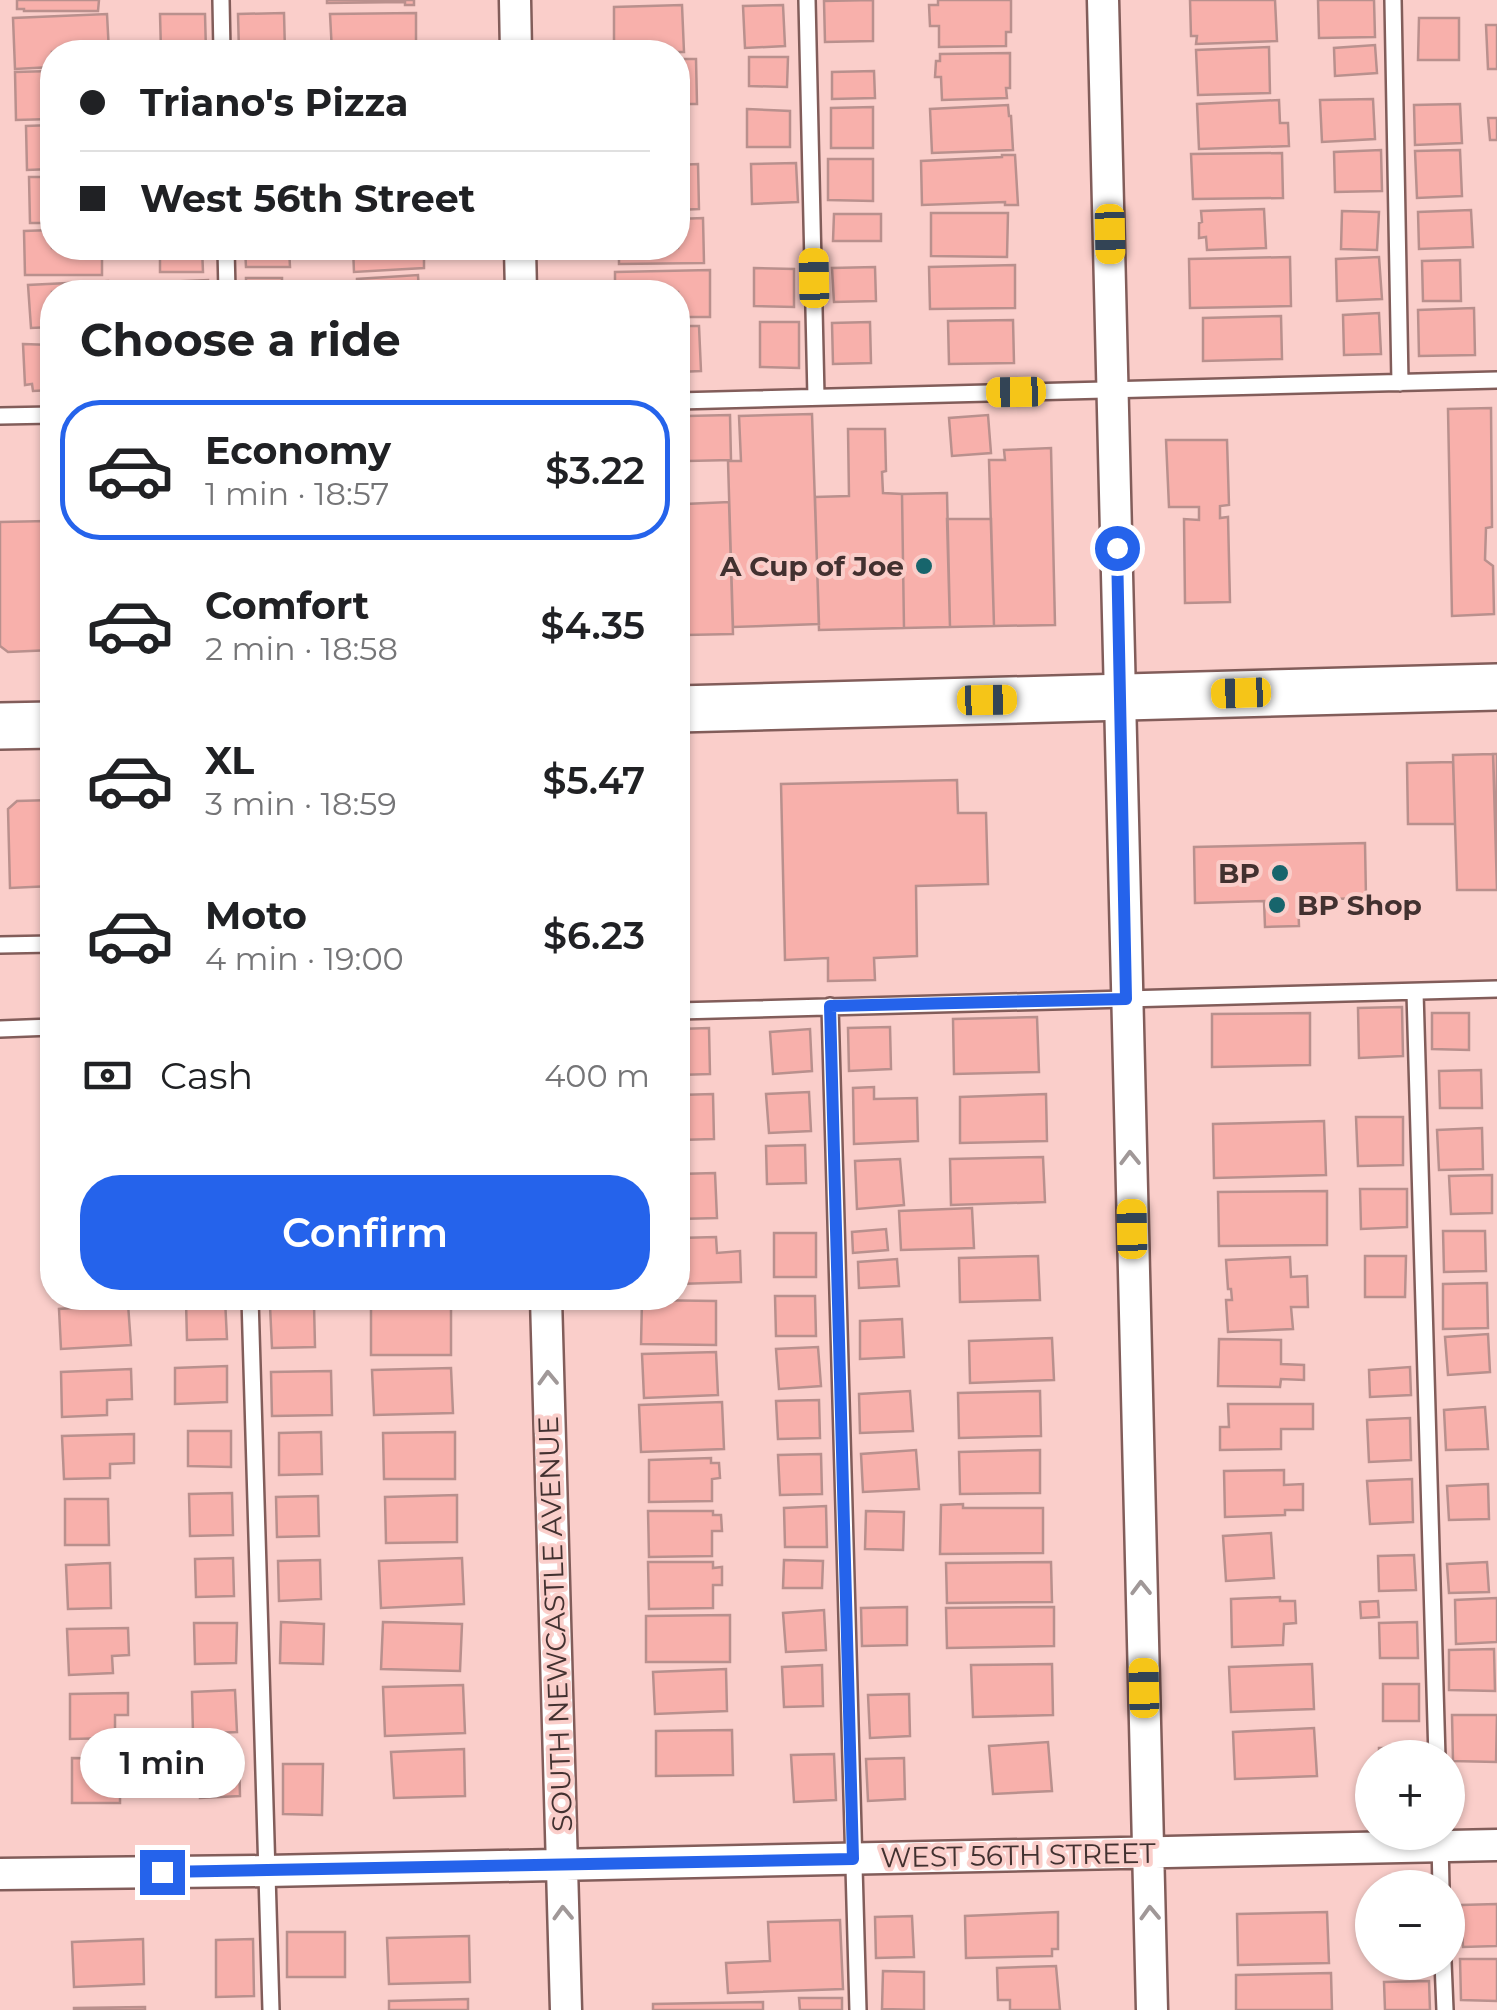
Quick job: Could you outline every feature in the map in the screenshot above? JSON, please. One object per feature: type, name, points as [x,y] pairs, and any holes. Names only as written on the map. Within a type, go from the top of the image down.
[{"type":"main road","points":[[690,708],[1497,687]]},
{"type":"main road","points":[[0,726],[40,725]]},
{"type":"street","points":[[515,0],[516,40]]},
{"type":"street","points":[[1103,0],[1152,2010]]},
{"type":"street","name":"SOUTH NEWCASTLE AVENUE","points":[[546,1310],[566,2010]]},
{"type":"street","name":"WEST 56TH STREET","points":[[1465,1842],[1497,1845]]},
{"type":"street","name":"WEST 56TH STREET","points":[[0,1874],[853,1859],[1355,1843]]},
{"type":"lane","points":[[220,0],[222,40]]},
{"type":"lane","points":[[808,0],[816,398]]},
{"type":"lane","points":[[1393,0],[1400,383]]},
{"type":"lane","points":[[690,401],[1497,380]]},
{"type":"lane","points":[[0,416],[40,415]]},
{"type":"lane","points":[[0,945],[40,944]]},
{"type":"lane","points":[[690,1011],[1497,990]]},
{"type":"lane","points":[[1415,992],[1437,1740]]},
{"type":"lane","points":[[830,1006],[858,2010]]},
{"type":"lane","points":[[0,1029],[40,1027]]},
{"type":"lane","points":[[250,1310],[272,2010]]},
{"type":"lane","points":[[1444,1980],[1445,2010]]},
{"type":"building","points":[[17,0],[99,0],[98,11],[24,11],[17,9]]},
{"type":"building","points":[[414,0],[414,5],[327,3]]},
{"type":"building","points":[[873,0],[873,41],[825,42],[824,1]]},
{"type":"building","points":[[938,0],[1011,0],[1011,32],[1006,32],[1006,46],[939,47],[939,26],[930,26],[929,5],[938,5]]},
{"type":"building","points":[[1190,0],[1275,0],[1277,41],[1196,44],[1197,36],[1191,36]]},
{"type":"building","points":[[1318,0],[1374,0],[1375,37],[1319,38]]},
{"type":"building","points":[[682,5],[683,40],[614,40],[614,7]]},
{"type":"building","points":[[783,5],[785,46],[745,48],[743,6]]},
{"type":"building","points":[[284,13],[285,40],[239,40],[238,14]]},
{"type":"building","points":[[416,13],[416,40],[331,40],[330,14]]},
{"type":"building","points":[[107,14],[108,40],[40,40],[40,68],[15,69],[13,18]]},
{"type":"building","points":[[160,14],[205,14],[206,40],[161,40]]},
{"type":"building","points":[[1419,18],[1459,18],[1459,60],[1418,60]]},
{"type":"building","points":[[1486,25],[1497,25],[1497,69],[1488,69]]},
{"type":"building","points":[[1375,45],[1377,73],[1335,76],[1334,48]]},
{"type":"building","points":[[1269,47],[1270,93],[1198,95],[1196,50]]},
{"type":"building","points":[[1010,53],[1007,98],[942,100],[941,77],[935,77],[940,54]]},
{"type":"building","points":[[749,57],[788,57],[787,87],[749,86]]},
{"type":"building","points":[[690,59],[696,59],[697,104],[690,104]]},
{"type":"building","points":[[40,71],[40,119],[16,120],[15,72]]},
{"type":"building","points":[[874,71],[875,98],[832,99],[832,72]]},
{"type":"building","points":[[1373,99],[1375,139],[1322,142],[1320,100]]},
{"type":"building","points":[[1279,100],[1280,123],[1288,123],[1289,146],[1199,149],[1197,104]]},
{"type":"building","points":[[1460,104],[1462,143],[1415,145],[1414,105]]},
{"type":"building","points":[[1008,105],[1013,150],[932,153],[930,109]]},
{"type":"building","points":[[873,107],[873,148],[831,148],[831,108]]},
{"type":"building","points":[[747,109],[790,111],[790,147],[747,147]]},
{"type":"building","points":[[1488,118],[1497,118],[1497,140],[1490,140]]},
{"type":"building","points":[[40,125],[40,169],[27,170],[26,126]]},
{"type":"building","points":[[1381,150],[1382,191],[1335,192],[1334,152]]},
{"type":"building","points":[[1460,150],[1462,196],[1417,198],[1415,151]]},
{"type":"building","points":[[1282,153],[1283,198],[1193,199],[1191,154]]},
{"type":"building","points":[[1015,155],[1018,205],[922,205],[921,161]]},
{"type":"building","points":[[828,159],[873,159],[873,201],[828,200]]},
{"type":"building","points":[[796,163],[798,202],[752,204],[751,164]]},
{"type":"building","points":[[690,164],[698,164],[699,209],[690,209]]},
{"type":"building","points":[[29,177],[40,177],[40,223],[30,223]]},
{"type":"building","points":[[1264,209],[1266,248],[1207,250],[1206,237],[1199,238],[1201,211]]},
{"type":"building","points":[[1471,210],[1473,247],[1419,249],[1418,212]]},
{"type":"building","points":[[1342,211],[1379,212],[1377,250],[1341,249]]},
{"type":"building","points":[[931,213],[1008,213],[1007,257],[931,256]]},
{"type":"building","points":[[834,214],[881,214],[881,241],[833,241]]},
{"type":"building","points":[[703,218],[704,263],[619,264],[619,260],[690,260],[690,219]]},
{"type":"building","points":[[40,230],[40,260],[102,260],[102,275],[25,275],[24,231]]},
{"type":"building","points":[[1290,257],[1291,306],[1190,308],[1189,259]]},
{"type":"building","points":[[1379,257],[1382,299],[1337,301],[1336,259]]},
{"type":"building","points":[[160,260],[202,260],[203,272],[160,272]]},
{"type":"building","points":[[246,260],[290,260],[290,267],[246,267]]},
{"type":"building","points":[[354,260],[424,260],[424,268],[354,272]]},
{"type":"building","points":[[1460,260],[1461,301],[1423,301],[1422,261]]},
{"type":"building","points":[[1015,265],[1015,308],[930,309],[929,267]]},
{"type":"building","points":[[875,267],[876,301],[834,302],[832,268]]},
{"type":"building","points":[[754,268],[794,269],[794,307],[754,306]]},
{"type":"building","points":[[710,270],[710,317],[690,317],[690,280],[615,280],[615,272]]},
{"type":"building","points":[[418,275],[418,280],[357,280]]},
{"type":"building","points":[[246,278],[282,278],[282,280]]},
{"type":"building","points":[[40,284],[40,328],[31,328],[28,285]]},
{"type":"building","points":[[1474,308],[1475,355],[1419,356],[1418,310]]},
{"type":"building","points":[[1379,313],[1381,354],[1344,355],[1343,315]]},
{"type":"building","points":[[1281,316],[1282,359],[1203,361],[1203,318]]},
{"type":"building","points":[[1013,320],[1014,363],[949,364],[948,321]]},
{"type":"building","points":[[760,322],[799,322],[799,368],[760,367]]},
{"type":"building","points":[[870,322],[871,363],[833,364],[832,323]]},
{"type":"building","points":[[690,326],[699,326],[701,371],[690,371]]},
{"type":"building","points":[[23,344],[40,345],[40,391],[33,391],[32,384],[25,385]]},
{"type":"building","points":[[1491,408],[1492,527],[1486,528],[1485,560],[1493,566],[1494,614],[1452,616],[1448,409]]},
{"type":"building","points":[[812,414],[819,624],[733,627],[728,461],[741,461],[739,416]]},
{"type":"building","points":[[730,415],[731,460],[690,461],[690,416]]},
{"type":"building","points":[[988,415],[991,453],[952,456],[949,418]]},
{"type":"building","points":[[848,429],[885,429],[883,493],[902,494],[904,628],[819,630],[815,497],[849,496]]},
{"type":"building","points":[[1166,440],[1227,440],[1229,505],[1220,506],[1220,518],[1228,517],[1230,602],[1185,603],[1184,519],[1199,520],[1199,507],[1169,507]]},
{"type":"building","points":[[1051,448],[1055,625],[994,626],[989,460],[1005,460],[1004,450]]},
{"type":"building","points":[[947,493],[950,627],[904,628],[902,494]]},
{"type":"building","points":[[729,502],[733,634],[690,635],[690,504]]},
{"type":"building","points":[[947,519],[991,519],[994,626],[950,627]]},
{"type":"building","points":[[40,521],[40,651],[8,652],[0,646],[0,522]]},
{"type":"building","points":[[1493,754],[1497,754],[1497,855]]},
{"type":"building","points":[[1493,754],[1497,890],[1457,890],[1453,755]]},
{"type":"building","points":[[1453,762],[1455,824],[1408,824],[1407,763]]},
{"type":"building","points":[[957,780],[958,813],[986,813],[988,884],[916,886],[917,956],[874,958],[875,980],[828,981],[828,958],[785,960],[781,784]]},
{"type":"building","points":[[40,800],[40,887],[10,888],[8,809],[17,801]]},
{"type":"building","name":"BP","points":[[1365,843],[1366,898],[1298,900],[1299,926],[1265,927],[1264,901],[1195,903],[1194,847]]},
{"type":"building","points":[[1402,1007],[1403,1056],[1359,1058],[1358,1008]]},
{"type":"building","points":[[1310,1013],[1310,1065],[1212,1067],[1212,1014]]},
{"type":"building","points":[[1432,1013],[1469,1013],[1469,1050],[1432,1049]]},
{"type":"building","points":[[1037,1017],[1039,1072],[954,1074],[953,1019]]},
{"type":"building","points":[[890,1027],[891,1069],[849,1071],[848,1028]]},
{"type":"building","points":[[709,1028],[710,1074],[690,1075],[690,1029]]},
{"type":"building","points":[[810,1029],[812,1071],[773,1074],[770,1032]]},
{"type":"building","points":[[1481,1070],[1482,1108],[1440,1108],[1439,1071]]},
{"type":"building","points":[[874,1087],[874,1099],[917,1098],[918,1141],[854,1144],[853,1088]]},
{"type":"building","points":[[809,1092],[811,1131],[769,1133],[766,1094]]},
{"type":"building","points":[[713,1094],[714,1139],[690,1140],[690,1095]]},
{"type":"building","points":[[1046,1094],[1047,1141],[960,1143],[960,1097]]},
{"type":"building","points":[[1356,1117],[1403,1117],[1403,1165],[1358,1166]]},
{"type":"building","points":[[1324,1121],[1326,1175],[1214,1178],[1213,1124]]},
{"type":"building","points":[[1482,1128],[1483,1169],[1439,1170],[1437,1130]]},
{"type":"building","points":[[805,1145],[806,1183],[767,1184],[766,1146]]},
{"type":"building","points":[[1043,1157],[1045,1202],[951,1205],[950,1159]]},
{"type":"building","points":[[900,1159],[904,1205],[857,1209],[855,1161]]},
{"type":"building","points":[[715,1173],[717,1218],[690,1219],[690,1174]]},
{"type":"building","points":[[1492,1175],[1492,1213],[1451,1214],[1449,1176]]},
{"type":"building","points":[[1360,1189],[1407,1189],[1407,1227],[1361,1229]]},
{"type":"building","points":[[1327,1191],[1327,1245],[1219,1246],[1218,1192]]},
{"type":"building","points":[[972,1208],[974,1248],[901,1250],[899,1211]]},
{"type":"building","points":[[886,1229],[888,1250],[853,1253],[852,1232]]},
{"type":"building","points":[[1443,1231],[1485,1231],[1486,1271],[1444,1272]]},
{"type":"building","points":[[774,1233],[816,1233],[816,1277],[774,1277]]},
{"type":"building","points":[[716,1237],[717,1253],[740,1251],[741,1282],[690,1284],[690,1238]]},
{"type":"building","points":[[1038,1256],[1040,1300],[960,1302],[959,1258]]},
{"type":"building","points":[[1365,1256],[1406,1256],[1405,1297],[1365,1297]]},
{"type":"building","points":[[1290,1257],[1291,1277],[1307,1276],[1308,1307],[1291,1307],[1293,1329],[1228,1332],[1226,1300],[1232,1300],[1226,1260]]},
{"type":"building","points":[[897,1259],[899,1286],[859,1288],[858,1262]]},
{"type":"building","points":[[1487,1283],[1488,1328],[1443,1329],[1443,1284]]},
{"type":"building","points":[[775,1296],[815,1296],[816,1336],[776,1336]]},
{"type":"building","points":[[690,1301],[716,1301],[716,1345],[641,1344],[642,1310],[690,1310]]},
{"type":"building","points":[[59,1310],[128,1310],[131,1345],[61,1349]]},
{"type":"building","points":[[186,1310],[226,1310],[227,1339],[187,1340]]},
{"type":"building","points":[[270,1310],[314,1310],[315,1347],[272,1348]]},
{"type":"building","points":[[371,1310],[451,1310],[451,1355],[371,1355]]},
{"type":"building","points":[[902,1319],[904,1357],[860,1359],[860,1321]]},
{"type":"building","points":[[1488,1334],[1490,1372],[1448,1375],[1445,1337]]},
{"type":"building","points":[[1052,1338],[1054,1380],[970,1383],[969,1341]]},
{"type":"building","points":[[1219,1339],[1281,1340],[1281,1364],[1304,1365],[1304,1380],[1281,1379],[1280,1387],[1218,1386]]},
{"type":"building","points":[[818,1347],[821,1386],[779,1389],[776,1349]]},
{"type":"building","points":[[716,1352],[718,1395],[644,1398],[642,1354]]},
{"type":"building","points":[[227,1366],[227,1402],[175,1404],[175,1368]]},
{"type":"building","points":[[1410,1367],[1411,1395],[1370,1397],[1369,1370]]},
{"type":"building","points":[[451,1368],[453,1413],[374,1415],[372,1370]]},
{"type":"building","points":[[131,1369],[132,1399],[107,1400],[107,1415],[62,1417],[61,1372]]},
{"type":"building","points":[[331,1371],[332,1415],[272,1416],[271,1372]]},
{"type":"building","points":[[910,1391],[913,1431],[860,1433],[859,1394]]},
{"type":"building","points":[[1040,1391],[1041,1436],[959,1438],[958,1393]]},
{"type":"building","points":[[819,1400],[820,1438],[778,1439],[776,1401]]},
{"type":"building","points":[[722,1402],[724,1449],[641,1452],[639,1405]]},
{"type":"building","points":[[1228,1404],[1313,1404],[1313,1429],[1281,1429],[1281,1449],[1220,1450],[1220,1427],[1229,1427]]},
{"type":"building","points":[[1485,1407],[1488,1449],[1446,1450],[1444,1410]]},
{"type":"building","points":[[1410,1418],[1411,1460],[1369,1462],[1367,1420]]},
{"type":"building","points":[[188,1431],[231,1431],[231,1467],[188,1466]]},
{"type":"building","points":[[321,1432],[322,1474],[279,1475],[279,1433]]},
{"type":"building","points":[[455,1432],[455,1479],[384,1479],[383,1433]]},
{"type":"building","points":[[134,1434],[134,1463],[110,1464],[110,1478],[64,1479],[62,1436]]},
{"type":"building","points":[[916,1450],[919,1489],[863,1492],[861,1454]]},
{"type":"building","points":[[1040,1450],[1040,1493],[960,1494],[959,1452]]},
{"type":"building","points":[[821,1454],[822,1494],[780,1495],[778,1455]]},
{"type":"building","points":[[711,1458],[711,1463],[719,1463],[720,1478],[712,1479],[712,1501],[649,1502],[649,1460]]},
{"type":"building","points":[[1284,1470],[1284,1485],[1303,1484],[1303,1510],[1285,1510],[1285,1515],[1225,1517],[1224,1471]]},
{"type":"building","points":[[1412,1479],[1413,1522],[1370,1524],[1367,1481]]},
{"type":"building","points":[[1488,1484],[1489,1519],[1449,1520],[1447,1486]]},
{"type":"building","points":[[232,1493],[233,1535],[190,1536],[189,1494]]},
{"type":"building","points":[[457,1495],[457,1542],[386,1543],[385,1497]]},
{"type":"building","points":[[318,1496],[319,1536],[277,1537],[276,1497]]},
{"type":"building","points":[[65,1499],[108,1499],[109,1545],[65,1545]]},
{"type":"building","points":[[963,1504],[963,1508],[1043,1508],[1043,1553],[940,1554],[941,1505]]},
{"type":"building","points":[[826,1506],[827,1547],[785,1547],[784,1508]]},
{"type":"building","points":[[648,1511],[713,1511],[713,1515],[721,1515],[722,1531],[712,1531],[712,1556],[649,1557]]},
{"type":"building","points":[[866,1511],[904,1512],[903,1550],[865,1549]]},
{"type":"building","points":[[1271,1533],[1274,1578],[1226,1581],[1223,1536]]},
{"type":"building","points":[[1414,1555],[1416,1590],[1379,1591],[1378,1556]]},
{"type":"building","points":[[233,1558],[234,1596],[196,1597],[195,1559]]},
{"type":"building","points":[[462,1558],[464,1604],[381,1608],[379,1561]]},
{"type":"building","points":[[320,1560],[321,1599],[279,1601],[278,1561]]},
{"type":"building","points":[[784,1560],[823,1561],[822,1588],[783,1588]]},
{"type":"building","points":[[648,1562],[713,1562],[713,1568],[722,1567],[722,1585],[713,1585],[713,1608],[649,1609]]},
{"type":"building","points":[[1051,1562],[1052,1602],[947,1603],[946,1563]]},
{"type":"building","points":[[1487,1562],[1489,1592],[1449,1593],[1447,1564]]},
{"type":"building","points":[[110,1563],[111,1608],[68,1609],[66,1565]]},
{"type":"building","points":[[1280,1597],[1280,1601],[1295,1601],[1296,1623],[1284,1624],[1283,1645],[1232,1647],[1231,1599]]},
{"type":"building","points":[[1497,1598],[1497,1642],[1456,1644],[1455,1600]]},
{"type":"building","points":[[1378,1601],[1379,1617],[1361,1618],[1360,1602]]},
{"type":"building","points":[[907,1607],[907,1645],[862,1646],[861,1608]]},
{"type":"building","points":[[1054,1607],[1054,1646],[947,1648],[946,1608]]},
{"type":"building","points":[[824,1610],[826,1650],[786,1652],[783,1613]]},
{"type":"building","points":[[730,1615],[730,1662],[646,1662],[646,1616]]},
{"type":"building","points":[[281,1622],[324,1624],[323,1664],[280,1663]]},
{"type":"building","points":[[383,1622],[462,1624],[460,1671],[381,1669]]},
{"type":"building","points":[[1417,1622],[1418,1658],[1380,1658],[1379,1623]]},
{"type":"building","points":[[194,1623],[237,1623],[236,1663],[195,1664]]},
{"type":"building","points":[[128,1628],[129,1655],[112,1656],[113,1673],[69,1675],[67,1629]]},
{"type":"building","points":[[1494,1649],[1495,1691],[1449,1690],[1449,1650]]},
{"type":"building","points":[[1052,1664],[1053,1715],[973,1717],[971,1665]]},
{"type":"building","points":[[1312,1664],[1314,1709],[1231,1712],[1229,1667]]},
{"type":"building","points":[[822,1665],[823,1706],[784,1707],[782,1667]]},
{"type":"building","points":[[726,1669],[727,1711],[655,1714],[653,1672]]},
{"type":"building","points":[[1383,1684],[1419,1684],[1419,1721],[1383,1721]]},
{"type":"building","points":[[463,1685],[465,1733],[385,1736],[383,1687]]},
{"type":"building","points":[[235,1690],[237,1732],[193,1734],[192,1692]]},
{"type":"building","points":[[128,1693],[128,1715],[115,1715],[115,1738],[70,1739],[70,1694]]},
{"type":"building","points":[[909,1694],[910,1736],[870,1738],[868,1695]]},
{"type":"building","points":[[1452,1715],[1497,1715],[1496,1762],[1465,1761],[1465,1740],[1453,1740]]},
{"type":"building","points":[[1314,1728],[1317,1776],[1235,1779],[1233,1732]]},
{"type":"building","points":[[732,1730],[733,1775],[656,1776],[656,1731]]},
{"type":"building","points":[[1048,1742],[1052,1791],[993,1794],[989,1746]]},
{"type":"building","points":[[464,1749],[465,1796],[394,1798],[391,1752]]},
{"type":"building","points":[[239,1753],[240,1796],[200,1798],[199,1754]]},
{"type":"building","points":[[834,1754],[836,1800],[794,1802],[791,1755]]},
{"type":"building","points":[[72,1758],[139,1759],[139,1788],[120,1788],[120,1803],[72,1803]]},
{"type":"building","points":[[904,1758],[905,1799],[868,1801],[866,1759]]},
{"type":"building","points":[[283,1764],[323,1764],[322,1815],[283,1814]]},
{"type":"building","points":[[1497,1904],[1497,1946],[1465,1947],[1465,1905]]},
{"type":"building","points":[[1058,1912],[1058,1949],[1052,1949],[1052,1956],[966,1958],[965,1916]]},
{"type":"building","points":[[1327,1912],[1329,1963],[1238,1965],[1237,1914]]},
{"type":"building","points":[[912,1916],[914,1957],[876,1958],[875,1917]]},
{"type":"building","points":[[840,1920],[843,1989],[728,1993],[726,1963],[770,1961],[768,1922]]},
{"type":"building","points":[[287,1932],[345,1932],[345,1977],[287,1977]]},
{"type":"building","points":[[469,1936],[470,1982],[389,1984],[387,1938]]},
{"type":"building","points":[[143,1939],[144,1984],[74,1987],[72,1942]]},
{"type":"building","points":[[253,1939],[254,1996],[216,1997],[216,1940]]},
{"type":"building","points":[[1465,1959],[1497,1959],[1497,2001],[1461,2000]]},
{"type":"building","points":[[1056,1966],[1060,2010],[1010,2010],[1010,2000],[998,2000],[997,1968]]},
{"type":"building","points":[[883,1971],[924,1972],[924,2010],[882,2009]]},
{"type":"building","points":[[1331,1973],[1332,2010],[1236,2010],[1236,1975]]},
{"type":"building","points":[[1429,1981],[1430,2010],[1385,2010],[1384,1982]]},
{"type":"building","points":[[799,1998],[842,1998],[842,2010],[800,2010]]},
{"type":"building","points":[[468,1999],[468,2010],[389,2010],[389,2001]]},
{"type":"building","points":[[763,2002],[763,2010],[653,2010],[653,2004]]},
{"type":"building","points":[[74,2008],[145,2010],[74,2010]]},
{"type":"place","name":"A Cup of Joe","points":[[924,566]]},
{"type":"place","name":"BP","points":[[1280,873]]},
{"type":"place","name":"BP Shop","points":[[1277,905]]},
{"type":"route","points":[[162,1872],[853,1859],[830,1006],[1126,999],[1117,548]]}]
